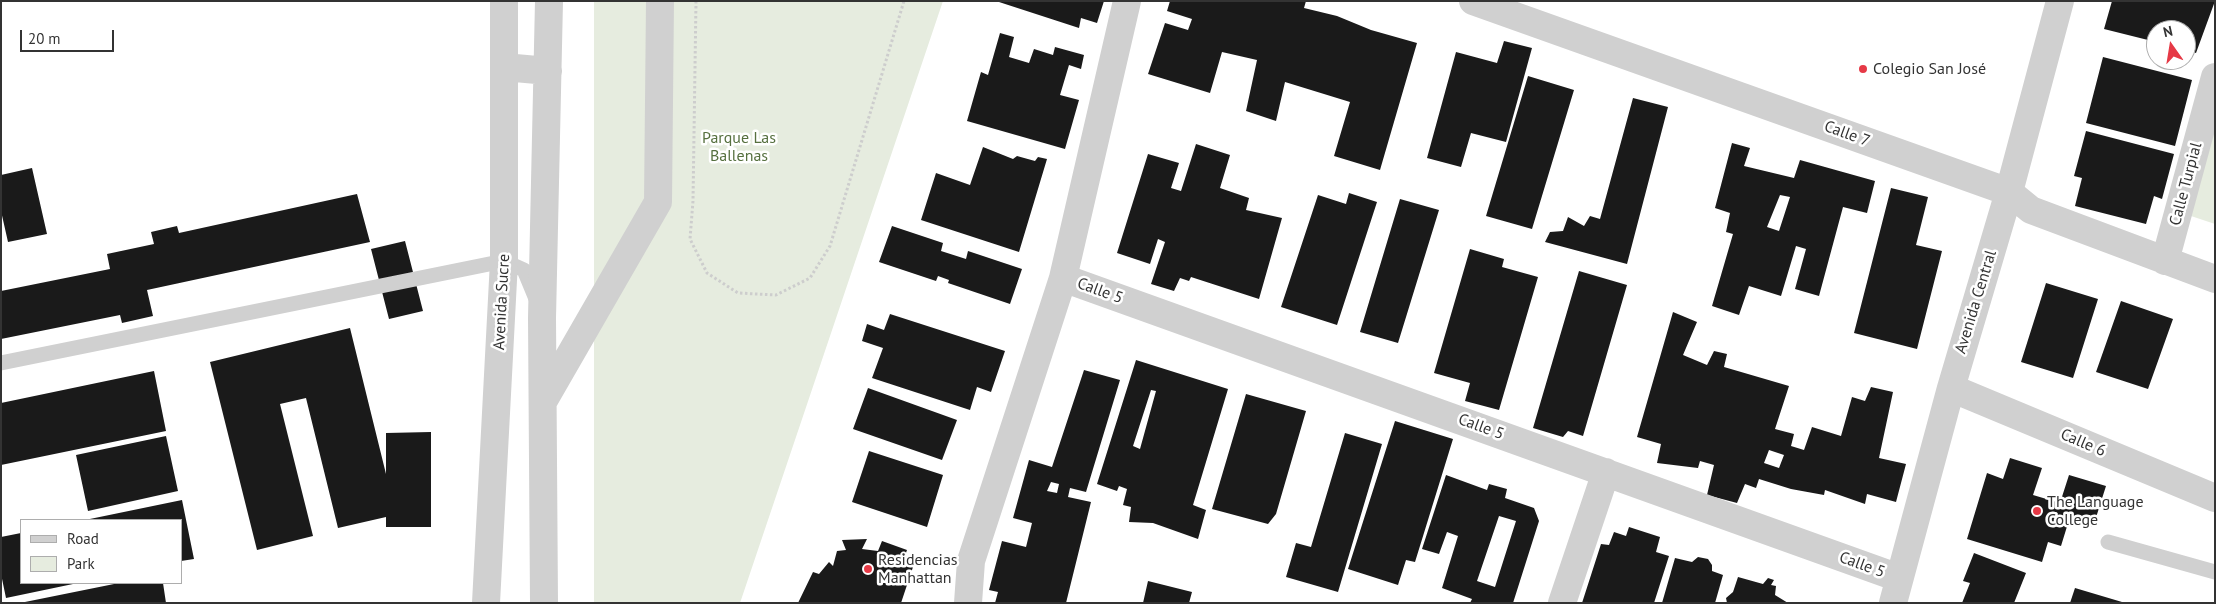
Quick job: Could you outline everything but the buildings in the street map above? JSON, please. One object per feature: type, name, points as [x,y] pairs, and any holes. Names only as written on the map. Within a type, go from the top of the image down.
[{"type":"street","name":"Avenida Sucre","points":[[486,603],[504,261],[504,1]]},
{"type":"street","points":[[544,603],[542,318],[549,1]]},
{"type":"street","points":[[543,402],[658,202],[660,1]]},
{"type":"street","points":[[968,603],[971,560],[1063,278],[1127,1]]},
{"type":"street","name":"Calle 7","points":[[1473,1],[2009,192],[2031,210],[2215,279]]},
{"type":"street","name":"Avenida Central","points":[[1896,590],[1951,388],[2009,192],[2060,1]]},
{"type":"street","points":[[504,67],[548,71]]},
{"type":"street","name":"Calle Turpial","points":[[2165,261],[2215,77]]},
{"type":"street","name":"Calle 5","points":[[1063,278],[1606,472],[1896,590]]},
{"type":"street","name":"Calle 6","points":[[1951,388],[2215,498]]},
{"type":"street","points":[[1562,603],[1606,472]]},
{"type":"lane","points":[[1,363],[504,261],[524,270],[542,318]]},
{"type":"lane","points":[[2108,542],[2215,572]]},
{"type":"path","points":[[696,1],[693,201],[690,239],[707,273],[738,294],[776,295],[810,278],[830,246],[904,1]]},
{"type":"green space","name":"Parque Las Ballenas","points":[[594,1],[943,1],[740,603],[594,603]]},
{"type":"green space","points":[[2215,99],[2215,224],[2182,213]]},
{"type":"place","name":"Colegio San José","points":[[1863,69]]},
{"type":"place","name":"The Language College","points":[[2037,511]]},
{"type":"place","name":"Residencias Manhattan","points":[[868,569]]}]
